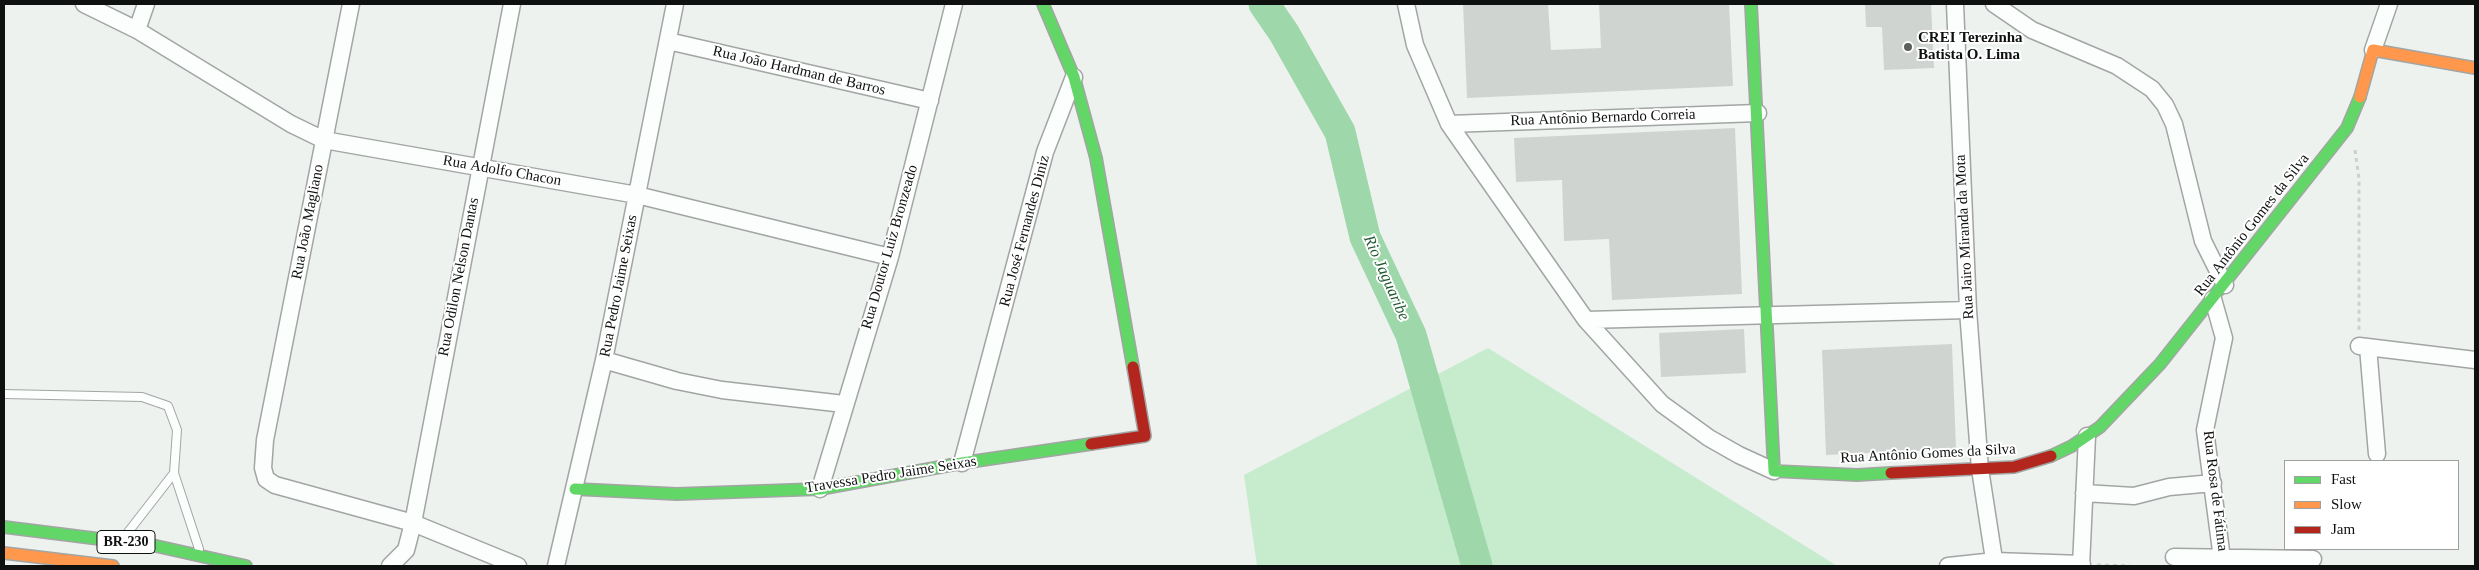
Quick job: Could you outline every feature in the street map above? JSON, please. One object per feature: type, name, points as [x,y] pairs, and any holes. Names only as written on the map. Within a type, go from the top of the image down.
[{"type":"main road","points":[[1043,4],[1074,77]]},
{"type":"main road","points":[[1751,4],[1768,314],[1774,470]]},
{"type":"main road","points":[[2373,50],[2475,68]]},
{"type":"main road","name":"Rua Antônio Gomes da Silva","points":[[1774,470],[1857,475],[2014,466],[2043,460],[2072,446],[2100,427],[2153,371],[2213,299],[2347,128],[2361,95],[2373,50]]},
{"type":"main road","name":"Travessa Pedro Jaime Seixas","points":[[575,489],[677,494],[820,490],[962,463],[1146,436],[1096,158],[1074,77]]},
{"type":"main road","name":"BR-230","points":[[4,527],[156,546],[246,566]]},
{"type":"main road","name":"BR-230","points":[[4,552],[113,566]]},
{"type":"street","name":"Rua Adolfo Chacon","points":[[84,4],[137,30],[243,97],[324,140],[637,195],[890,257]]},
{"type":"street","points":[[137,30],[146,4]]},
{"type":"street","name":"Rua João Magliano","points":[[351,4],[265,440],[263,468],[266,479],[275,486],[413,523],[518,566]]},
{"type":"street","name":"Rua Odilon Nelson Dantas","points":[[406,550],[413,523],[512,4]]},
{"type":"street","name":"Rua Pedro Jaime Seixas","points":[[556,566],[604,360],[674,4]]},
{"type":"street","points":[[953,10],[968,4]]},
{"type":"street","points":[[1406,4],[1415,45],[1449,124],[1586,320],[1662,404],[1710,438],[1739,455],[1774,470]]},
{"type":"street","name":"Rua Jairo Miranda da Mota","points":[[1955,4],[1968,310],[1980,469],[1995,564]]},
{"type":"street","points":[[1994,4],[2032,30],[2116,66],[2152,89],[2165,105],[2174,124],[2203,241],[2225,284]]},
{"type":"street","points":[[2373,50],[2389,4]]},
{"type":"street","name":"Rua Doutor Luiz Bronzeado","points":[[820,490],[844,404],[890,257],[953,10]]},
{"type":"street","name":"Rua João Hardman de Barros","points":[[668,41],[930,101]]},
{"type":"street","name":"Rua José Fernandes Diniz","points":[[962,463],[1046,152],[1074,77]]},
{"type":"street","name":"Rua Antônio Bernardo Correia","points":[[1449,124],[1758,113]]},
{"type":"street","name":"Rua Rosa de Fátima","points":[[2213,299],[2224,338],[2205,430],[2223,562]]},
{"type":"street","points":[[1586,320],[1968,310]]},
{"type":"street","points":[[2377,454],[2364,347],[2475,360]]},
{"type":"street","points":[[604,360],[677,381],[722,390],[844,404]]},
{"type":"street","points":[[1948,566],[1995,564],[2082,565],[2087,436]]},
{"type":"street","points":[[2084,493],[2134,496],[2169,488],[2213,483]]},
{"type":"street","points":[[390,566],[406,550],[412,566]]},
{"type":"street","points":[[2174,557],[2223,562],[2313,559]]},
{"type":"lane","points":[[4,394],[142,397],[168,406],[177,430],[174,472],[201,556]]},
{"type":"lane","points":[[121,542],[174,472]]},
{"type":"path","points":[[2347,128],[2356,153],[2359,179],[2364,347]]},
{"type":"path","points":[[2082,565],[2130,566]]},
{"type":"green space","points":[[1488,348],[1836,566],[1257,566],[1244,475]]},
{"type":"building","points":[[1463,4],[1548,4],[1551,50],[1601,48],[1599,4],[1729,4],[1733,86],[1467,98]]},
{"type":"building","name":"CREI Terezinha Batista O. Lima","points":[[1865,4],[1931,4],[1934,68],[1884,70],[1882,27],[1866,27]]},
{"type":"building","points":[[1735,128],[1742,294],[1612,300],[1609,239],[1564,241],[1562,180],[1516,182],[1514,138]]},
{"type":"building","points":[[1744,329],[1746,373],[1661,377],[1659,333]]},
{"type":"building","points":[[1952,344],[1956,449],[1826,455],[1822,350]]},
{"type":"waterway","name":"Rio Jaguaribe","points":[[1264,4],[1284,33],[1340,132],[1365,237],[1411,335],[1477,566]]},
{"type":"traffic: fast","points":[[1043,4],[1074,77],[1096,158],[1133,367]]},
{"type":"traffic: fast","points":[[1751,4],[1774,471],[1857,475],[1891,473]]},
{"type":"traffic: fast","points":[[2051,456],[2072,446],[2100,427],[2160,364],[2347,128],[2360,97]]},
{"type":"traffic: fast","points":[[575,489],[677,494],[820,489],[962,463],[1091,444]]},
{"type":"traffic: fast","points":[[4,527],[156,546],[246,566]]},
{"type":"traffic: slow","points":[[2360,97],[2373,50],[2475,68]]},
{"type":"traffic: slow","points":[[4,553],[113,566]]},
{"type":"traffic: jam","points":[[1091,444],[1145,436],[1133,367]]},
{"type":"traffic: jam","points":[[1891,473],[2014,467],[2051,456]]},
{"type":"place","name":"CREI Terezinha Batista O. Lima","points":[[1908,47]]}]
